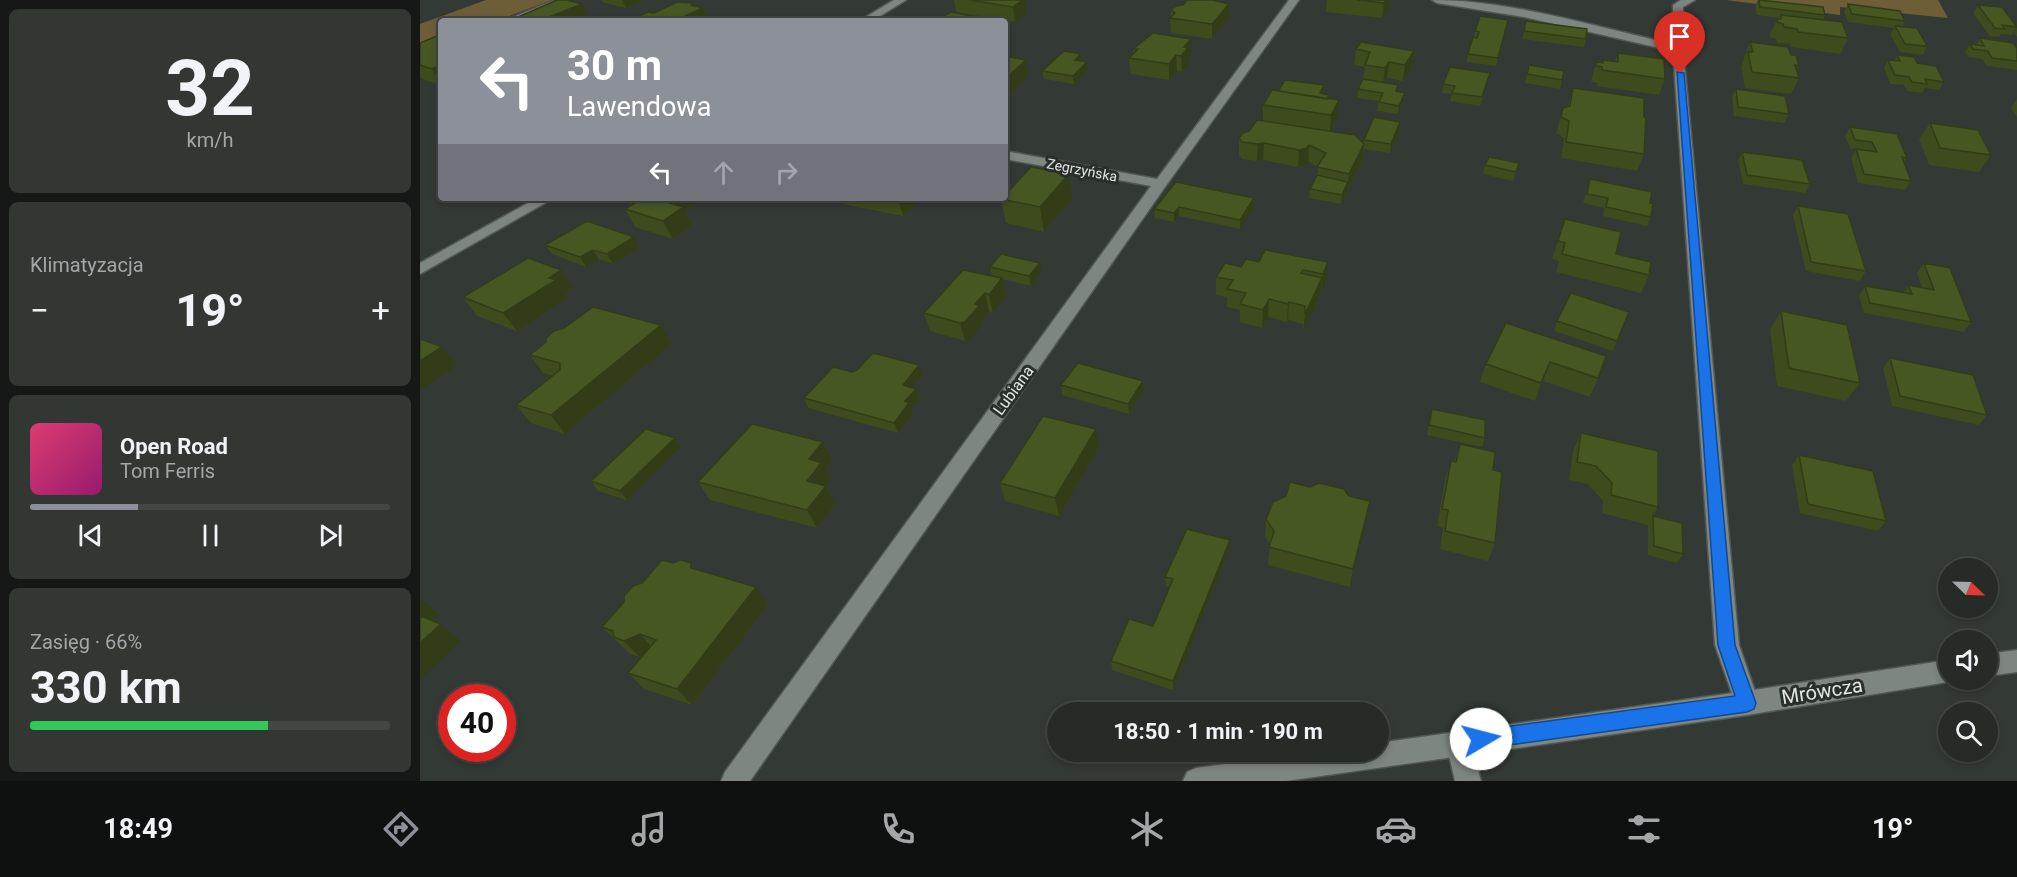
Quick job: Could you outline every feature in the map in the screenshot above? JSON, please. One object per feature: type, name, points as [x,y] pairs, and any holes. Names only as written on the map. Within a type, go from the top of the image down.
[{"type":"street","points":[[516,18],[564,0]]},
{"type":"street","points":[[869,18],[901,0]]},
{"type":"street","name":"Lubiana","points":[[734,781],[1294,0]]},
{"type":"street","points":[[1437,0],[1524,14],[1678,50]]},
{"type":"street","points":[[1690,0],[1678,5],[1678,50],[1727,645],[1747,703]]},
{"type":"street","name":"Zegrzyńska","points":[[1008,156],[1160,184]]},
{"type":"street","points":[[420,269],[542,201]]},
{"type":"street","points":[[1998,664],[2017,661]]},
{"type":"street","name":"Mrówcza","points":[[1196,781],[1747,703],[1938,673]]},
{"type":"street","points":[[1459,742],[1468,781]]},
{"type":"shaded area","points":[[486,0],[552,0],[504,18],[438,18],[438,42],[420,49],[420,24]]},
{"type":"shaded area","points":[[1726,0],[1938,0],[1948,18],[1840,7],[1840,15]]},
{"type":"building","points":[[557,0],[582,4],[547,18],[516,18]]},
{"type":"building","points":[[969,0],[1023,0],[1013,7]]},
{"type":"building","points":[[1187,0],[1212,0],[1229,4],[1212,24],[1170,18],[1175,13],[1171,10],[1183,5]]},
{"type":"building","points":[[1357,0],[1386,0],[1384,3]]},
{"type":"building","points":[[1759,0],[1823,7],[1825,15],[1760,7]]},
{"type":"building","points":[[677,2],[693,3],[691,5],[703,8],[681,18],[635,18],[648,12],[654,13]]},
{"type":"building","points":[[1848,4],[1900,11],[1905,21],[1852,14]]},
{"type":"building","points":[[1978,5],[2002,7],[2017,27],[2002,25],[2005,29],[1995,28]]},
{"type":"building","points":[[951,12],[981,18],[940,18]]},
{"type":"building","points":[[1781,15],[1842,22],[1848,38],[1798,32],[1797,29],[1784,27],[1783,24],[1777,22],[1777,19],[1781,19]]},
{"type":"building","points":[[1480,16],[1508,20],[1498,58],[1468,54],[1473,37],[1477,38],[1479,32],[1475,31]]},
{"type":"building","points":[[1526,21],[1587,29],[1586,39],[1524,31]]},
{"type":"building","points":[[1895,26],[1917,28],[1927,46],[1905,44]]},
{"type":"building","points":[[1153,33],[1191,39],[1184,47],[1188,48],[1181,56],[1176,55],[1169,64],[1129,58],[1138,49],[1133,49]]},
{"type":"building","points":[[438,35],[438,66],[432,69],[420,65],[420,43]]},
{"type":"building","points":[[1980,38],[2013,43],[2017,48],[2017,61],[1992,58],[1988,51],[1973,49],[1970,44],[1984,46]]},
{"type":"building","points":[[1361,42],[1414,51],[1405,65],[1389,62],[1385,68],[1365,65],[1370,52],[1356,49]]},
{"type":"building","points":[[1750,42],[1788,47],[1791,55],[1796,55],[1799,66],[1795,65],[1799,78],[1752,72],[1748,52],[1753,52]]},
{"type":"building","points":[[1064,51],[1081,54],[1075,60],[1087,62],[1073,76],[1042,71]]},
{"type":"building","points":[[1618,53],[1664,59],[1665,79],[1602,70],[1602,67],[1596,66],[1596,62],[1603,63],[1603,60],[1618,62]]},
{"type":"building","points":[[1897,55],[1914,57],[1917,63],[1936,66],[1944,82],[1925,79],[1927,84],[1912,82],[1909,77],[1895,75],[1888,60],[1900,61]]},
{"type":"building","points":[[1008,58],[1026,60],[1008,76]]},
{"type":"building","points":[[1529,65],[1564,71],[1562,80],[1527,74]]},
{"type":"building","points":[[1450,67],[1490,73],[1482,97],[1452,93],[1455,86],[1443,84]]},
{"type":"building","points":[[1363,79],[1398,85],[1396,91],[1405,93],[1399,106],[1379,102],[1383,93],[1358,89]]},
{"type":"building","points":[[1285,80],[1324,85],[1320,93],[1329,95],[1327,99],[1278,91]]},
{"type":"building","points":[[1573,88],[1644,98],[1644,117],[1646,117],[1644,154],[1566,142],[1569,121],[1561,117],[1563,108],[1570,106]]},
{"type":"building","points":[[1736,89],[1785,96],[1789,114],[1738,107]]},
{"type":"building","points":[[1272,90],[1339,100],[1331,115],[1263,105]]},
{"type":"building","points":[[1374,117],[1400,122],[1391,144],[1364,140]]},
{"type":"building","points":[[1257,120],[1355,135],[1364,144],[1349,174],[1317,167],[1326,153],[1309,145],[1299,150],[1264,143],[1242,142],[1239,138],[1243,133],[1249,131]]},
{"type":"building","points":[[1930,123],[1978,130],[1991,155],[1940,148]]},
{"type":"building","points":[[1850,127],[1897,134],[1907,158],[1902,157],[1911,181],[1864,174],[1856,149],[1877,152],[1872,142],[1855,140]]},
{"type":"building","points":[[1742,152],[1802,160],[1810,184],[1747,175]]},
{"type":"building","points":[[1489,157],[1519,163],[1516,172],[1485,165]]},
{"type":"building","points":[[1031,167],[1069,174],[1040,207],[1008,200],[1008,192]]},
{"type":"building","points":[[1317,175],[1348,182],[1342,195],[1310,189]]},
{"type":"building","points":[[1590,179],[1652,192],[1651,217],[1606,207],[1608,198],[1587,194]]},
{"type":"building","points":[[1176,182],[1254,198],[1240,220],[1179,207],[1174,213],[1154,209]]},
{"type":"building","points":[[638,201],[663,201],[683,207],[663,221],[625,209]]},
{"type":"building","points":[[1798,206],[1848,214],[1866,271],[1811,262]]},
{"type":"building","points":[[1565,219],[1621,232],[1616,254],[1651,262],[1649,275],[1562,254],[1565,243],[1558,241]]},
{"type":"building","points":[[587,221],[634,237],[607,254],[593,250],[580,257],[545,245]]},
{"type":"building","points":[[1265,250],[1328,262],[1323,274],[1303,270],[1301,273],[1322,278],[1305,314],[1305,306],[1289,302],[1288,304],[1269,299],[1263,310],[1240,304],[1246,293],[1227,289],[1233,280],[1216,277],[1225,263],[1241,267],[1246,259],[1259,262]]},
{"type":"building","points":[[1001,254],[1040,263],[1029,276],[990,267]]},
{"type":"building","points":[[528,258],[561,270],[549,278],[556,280],[503,313],[463,297]]},
{"type":"building","points":[[1924,263],[1950,268],[1971,322],[1870,303],[1865,286],[1912,294],[1908,285],[1934,290]]},
{"type":"building","points":[[963,270],[1002,278],[989,295],[985,293],[975,304],[979,306],[965,322],[960,323],[924,313]]},
{"type":"building","points":[[1571,293],[1629,312],[1617,341],[1557,321]]},
{"type":"building","points":[[593,307],[661,325],[551,415],[516,405],[560,370],[560,363],[530,355],[546,342],[546,338],[554,331],[564,328]]},
{"type":"building","points":[[1781,311],[1847,325],[1860,383],[1789,368]]},
{"type":"building","points":[[1506,323],[1606,356],[1598,378],[1550,362],[1541,383],[1486,364]]},
{"type":"building","points":[[421,339],[442,347],[420,361]]},
{"type":"building","points":[[873,353],[919,365],[903,385],[916,389],[905,401],[909,403],[894,423],[804,398],[833,367],[852,372],[857,370]]},
{"type":"building","points":[[1890,358],[1973,375],[1987,415],[1900,396]]},
{"type":"building","points":[[1078,363],[1143,381],[1128,404],[1061,385]]},
{"type":"building","points":[[1432,409],[1485,420],[1485,438],[1429,425]]},
{"type":"building","points":[[1043,416],[1096,429],[1055,498],[1000,483]]},
{"type":"building","points":[[752,424],[823,442],[809,459],[821,463],[807,481],[826,486],[807,510],[698,482]]},
{"type":"building","points":[[646,429],[675,438],[620,491],[591,481]]},
{"type":"building","points":[[1581,433],[1658,451],[1658,507],[1611,495],[1612,483],[1596,466],[1577,462]]},
{"type":"building","points":[[1460,444],[1495,452],[1493,470],[1502,472],[1495,543],[1445,531],[1448,510],[1442,509],[1451,461],[1456,462]]},
{"type":"building","points":[[1799,455],[1873,471],[1886,521],[1808,504]]},
{"type":"building","points":[[1290,482],[1310,487],[1319,483],[1344,489],[1349,496],[1370,501],[1353,569],[1269,547],[1274,531],[1266,519],[1273,502],[1286,496]]},
{"type":"building","points":[[1653,516],[1682,523],[1683,554],[1654,546]]},
{"type":"building","points":[[1187,529],[1230,540],[1173,681],[1111,661],[1129,619],[1153,626],[1173,579],[1165,577]]},
{"type":"building","points":[[662,560],[673,563],[681,560],[691,563],[691,568],[756,587],[677,689],[628,673],[656,640],[640,634],[624,641],[614,637],[613,631],[602,627],[624,602],[624,596],[633,586],[642,583]]},
{"type":"building","points":[[420,616],[441,624],[420,643]]},
{"type":"route","points":[[1481,739],[1747,703],[1727,645],[1680,73]]}]
